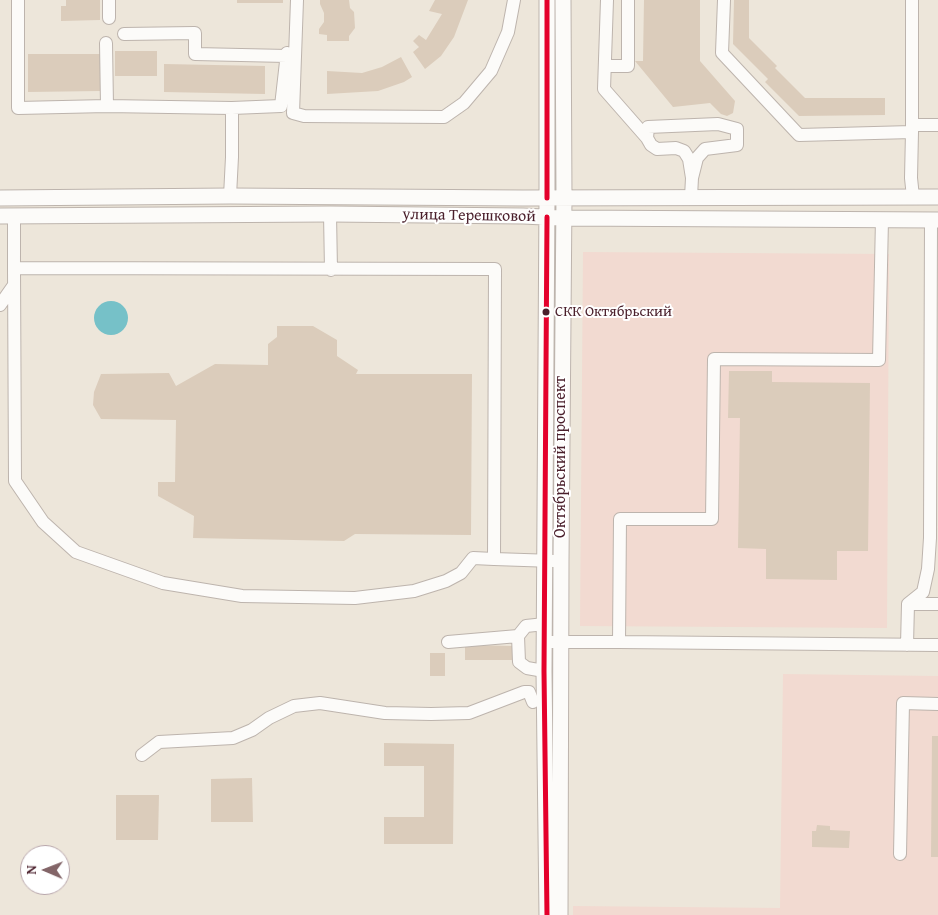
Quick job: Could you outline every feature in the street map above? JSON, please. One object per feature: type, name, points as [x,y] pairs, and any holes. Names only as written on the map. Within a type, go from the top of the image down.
[{"type":"main road","name":"Октябрьский проспект","points":[[546,915],[544,672],[547,0]]},
{"type":"main road","name":"Октябрьский проспект","points":[[560,915],[560,642],[564,218],[562,0]]},
{"type":"main road","name":"улица Терешковой","points":[[0,198],[230,196],[547,198],[938,197]]},
{"type":"main road","name":"улица Терешковой","points":[[7,216],[330,214],[564,218],[934,220]]},
{"type":"street","points":[[18,0],[18,108],[106,106],[232,108],[281,106],[293,5]]},
{"type":"street","points":[[109,0],[109,18]]},
{"type":"street","points":[[293,5],[293,113],[304,116],[444,117],[464,103],[491,71],[508,32],[514,0]]},
{"type":"street","points":[[607,0],[604,89],[651,145],[657,148],[676,148],[684,151],[689,159],[692,178]]},
{"type":"street","points":[[605,66],[628,66],[628,0]]},
{"type":"street","points":[[724,0],[722,53],[799,135],[912,129],[938,125]]},
{"type":"street","points":[[912,0],[913,197]]},
{"type":"street","points":[[124,34],[195,33],[195,54],[287,56]]},
{"type":"street","points":[[106,43],[106,106]]},
{"type":"street","points":[[230,196],[232,108]]},
{"type":"street","points":[[647,138],[648,126],[718,124],[737,129],[737,145],[705,149],[697,158],[692,178],[691,197]]},
{"type":"street","points":[[330,214],[330,270]]},
{"type":"street","points":[[7,216],[14,268],[15,481],[43,522],[76,552],[163,583],[242,596],[355,598],[414,591],[446,581],[461,573],[473,558],[561,561]]},
{"type":"street","points":[[619,642],[620,518],[712,519],[714,359],[879,360],[882,219]]},
{"type":"street","points":[[907,644],[908,604],[923,592],[928,569],[934,487],[934,220]]},
{"type":"street","points":[[14,268],[495,269],[494,559]]},
{"type":"street","points":[[0,305],[14,286]]},
{"type":"street","points":[[908,604],[938,604]]},
{"type":"street","points":[[544,672],[527,668],[519,662],[518,636],[526,626],[545,624]]},
{"type":"street","points":[[448,642],[518,636]]},
{"type":"street","points":[[545,642],[938,645]]},
{"type":"street","points":[[142,755],[158,742],[233,738],[252,730],[268,718],[294,706],[320,703],[385,713],[469,713],[524,692],[531,697],[545,690]]},
{"type":"street","points":[[900,854],[903,703],[938,704]]},
{"type":"shaded area","points":[[583,252],[889,254],[887,628],[580,626]]},
{"type":"shaded area","points":[[783,674],[938,676],[938,915],[573,915],[573,906],[780,908]]},
{"type":"water","points":[[111,301],[123,306],[128,318],[123,330],[111,335],[99,330],[94,318],[99,306]]},
{"type":"building","points":[[66,0],[100,0],[100,20],[61,21],[61,6],[66,6]]},
{"type":"building","points":[[237,0],[283,0],[283,3],[237,3]]},
{"type":"building","points":[[320,0],[349,0],[350,8],[354,12],[355,28],[349,36],[349,41],[327,41],[327,35],[319,34],[319,29],[324,22],[324,13]]},
{"type":"building","points":[[435,0],[468,0],[454,37],[441,56],[425,69],[413,52],[419,47],[413,41],[419,35],[426,40],[442,14],[429,11]]},
{"type":"building","points":[[644,0],[700,0],[700,61],[735,101],[733,113],[727,116],[721,114],[710,103],[673,107],[635,61],[643,61]]},
{"type":"building","points":[[734,0],[749,0],[749,38],[805,98],[885,98],[885,115],[799,116],[765,82],[768,79],[733,44]]},
{"type":"building","points":[[115,51],[157,51],[157,76],[115,76]]},
{"type":"building","points":[[28,54],[100,54],[100,91],[28,92]]},
{"type":"building","points":[[401,57],[412,77],[404,82],[378,91],[327,94],[327,71],[362,73],[382,67]]},
{"type":"building","points":[[164,64],[265,66],[265,94],[164,92]]},
{"type":"building","points":[[277,326],[313,326],[337,340],[337,356],[358,370],[356,374],[472,374],[471,535],[355,534],[344,541],[193,538],[194,516],[158,496],[158,482],[175,482],[176,420],[101,419],[93,405],[94,392],[101,374],[169,373],[176,386],[215,364],[268,365],[268,344],[277,337]]},
{"type":"building","points":[[729,371],[772,371],[772,382],[870,383],[868,551],[837,551],[837,580],[766,579],[766,549],[738,548],[740,418],[728,418]]},
{"type":"building","points":[[465,645],[515,646],[515,660],[465,660]]},
{"type":"building","points":[[430,653],[445,653],[445,676],[430,676]]},
{"type":"building","points":[[932,736],[938,736],[938,857],[931,857]]},
{"type":"building","points":[[384,743],[454,744],[453,844],[384,844],[384,817],[424,817],[424,766],[384,766]]},
{"type":"building","points":[[252,778],[253,822],[211,822],[211,779]]},
{"type":"building","points":[[116,795],[159,795],[158,840],[116,840]]},
{"type":"building","points":[[817,825],[830,826],[830,830],[850,831],[849,848],[812,847],[812,831],[816,831]]},
{"type":"transit line","points":[[547,0],[547,198]]},
{"type":"transit line","points":[[547,217],[544,671],[547,915]]},
{"type":"place","name":"СКК Октябрьский","points":[[546,312]]}]
